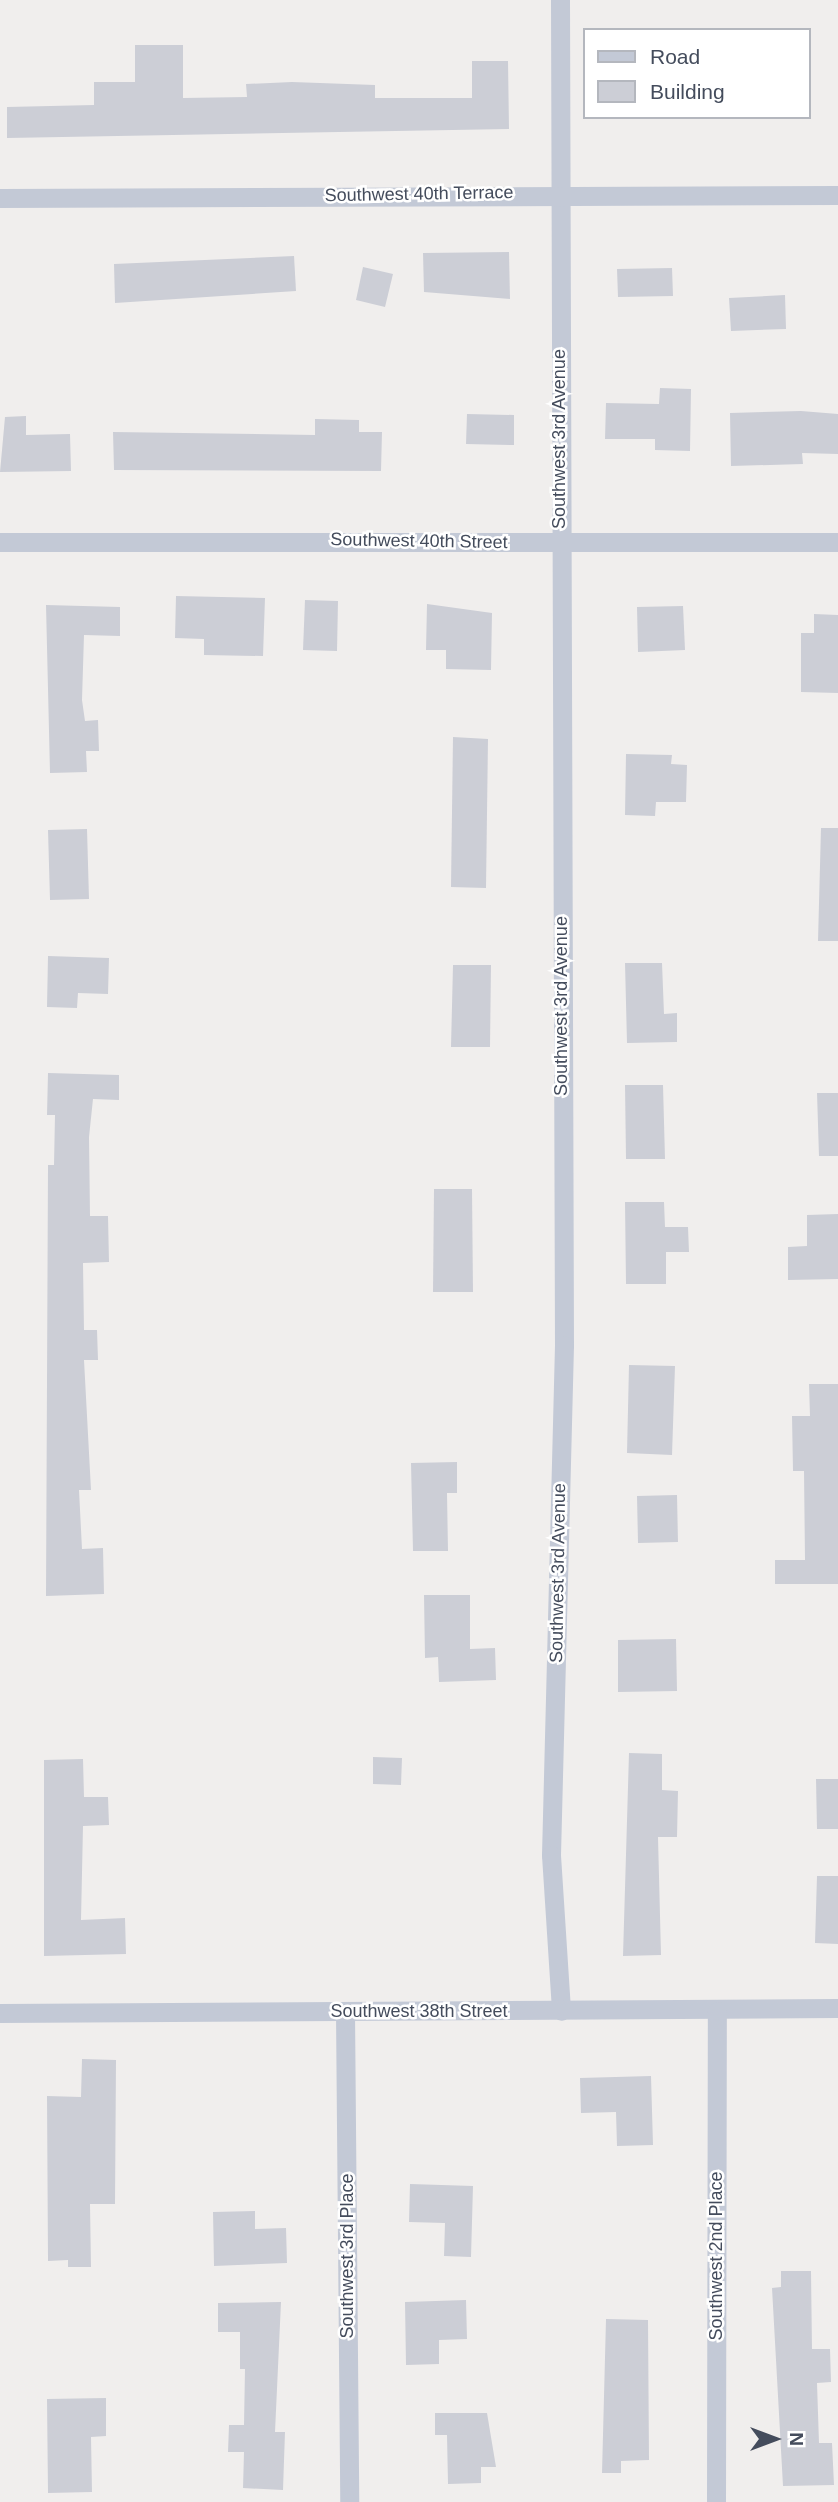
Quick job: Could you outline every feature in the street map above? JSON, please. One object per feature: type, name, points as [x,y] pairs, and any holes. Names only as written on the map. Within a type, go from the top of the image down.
[{"type":"street","name":"Southwest 3rd Avenue","points":[[560,0],[558,543],[564,1345],[551,1855],[561,2011]]},
{"type":"street","name":"Southwest 40th Terrace","points":[[0,198],[559,193],[838,195]]},
{"type":"street","name":"Southwest 40th Street","points":[[0,542],[838,542]]},
{"type":"street","name":"Southwest 38th Street","points":[[0,2013],[717,2011],[838,2008]]},
{"type":"street","name":"Southwest 3rd Place","points":[[345,2011],[349,2502]]},
{"type":"street","name":"Southwest 2nd Place","points":[[716,2502],[717,2011]]},
{"type":"building","points":[[135,45],[183,45],[183,98],[247,97],[246,84],[292,82],[375,85],[375,98],[472,98],[472,61],[508,61],[509,129],[7,138],[7,107],[94,105],[94,82],[135,82]]},
{"type":"building","points":[[509,252],[510,299],[424,292],[423,253]]},
{"type":"building","points":[[294,256],[296,291],[115,303],[114,264]]},
{"type":"building","points":[[363,267],[393,274],[385,307],[356,300]]},
{"type":"building","points":[[672,268],[673,296],[618,297],[617,269]]},
{"type":"building","points":[[785,295],[786,329],[731,331],[729,298]]},
{"type":"building","points":[[660,388],[691,389],[690,451],[655,450],[655,439],[605,439],[606,403],[659,404]]},
{"type":"building","points":[[801,411],[838,414],[838,454],[802,453],[803,464],[731,466],[730,413]]},
{"type":"building","points":[[467,414],[514,415],[514,445],[466,444]]},
{"type":"building","points":[[26,416],[26,435],[70,434],[71,471],[0,472],[5,417]]},
{"type":"building","points":[[315,419],[359,420],[359,432],[382,432],[381,471],[114,470],[113,432],[315,435]]},
{"type":"building","points":[[176,596],[265,598],[263,656],[204,655],[204,639],[175,638]]},
{"type":"building","points":[[305,600],[338,601],[337,651],[303,650]]},
{"type":"building","points":[[427,604],[492,613],[491,670],[446,669],[446,650],[426,650]]},
{"type":"building","points":[[46,605],[120,607],[120,636],[84,635],[82,700],[85,721],[98,720],[99,751],[86,751],[87,772],[50,773]]},
{"type":"building","points":[[683,606],[685,650],[638,652],[637,607]]},
{"type":"building","points":[[814,614],[838,615],[838,693],[801,692],[801,633],[814,633]]},
{"type":"building","points":[[453,737],[488,739],[486,888],[451,887]]},
{"type":"building","points":[[626,754],[672,755],[671,764],[687,765],[686,802],[656,802],[655,816],[625,815]]},
{"type":"building","points":[[821,828],[838,828],[838,941],[818,941]]},
{"type":"building","points":[[87,829],[89,899],[50,900],[48,830]]},
{"type":"building","points":[[48,956],[109,958],[108,994],[78,993],[77,1008],[47,1007]]},
{"type":"building","points":[[625,963],[662,963],[664,1014],[677,1013],[677,1042],[627,1043]]},
{"type":"building","points":[[453,965],[491,965],[490,1047],[451,1047]]},
{"type":"building","points":[[48,1073],[119,1075],[119,1100],[93,1099],[89,1137],[90,1216],[108,1216],[109,1262],[83,1263],[84,1330],[97,1330],[98,1360],[84,1360],[91,1490],[79,1490],[82,1549],[103,1548],[104,1594],[46,1596],[48,1165],[54,1165],[55,1115],[47,1115]]},
{"type":"building","points":[[625,1085],[663,1085],[665,1159],[626,1159]]},
{"type":"building","points":[[817,1093],[838,1093],[838,1156],[819,1156]]},
{"type":"building","points":[[434,1189],[472,1189],[473,1292],[433,1292]]},
{"type":"building","points":[[625,1202],[664,1202],[665,1227],[688,1227],[689,1252],[666,1252],[666,1284],[626,1284]]},
{"type":"building","points":[[838,1214],[838,1279],[788,1280],[788,1247],[807,1246],[807,1215]]},
{"type":"building","points":[[629,1365],[675,1366],[672,1455],[627,1453]]},
{"type":"building","points":[[809,1384],[838,1384],[838,1584],[775,1584],[775,1560],[805,1560],[804,1471],[793,1471],[792,1416],[810,1416]]},
{"type":"building","points":[[457,1462],[457,1493],[447,1493],[448,1551],[413,1551],[411,1463]]},
{"type":"building","points":[[677,1495],[678,1542],[638,1543],[637,1496]]},
{"type":"building","points":[[424,1595],[470,1595],[470,1649],[495,1648],[496,1680],[439,1682],[438,1657],[425,1658]]},
{"type":"building","points":[[676,1639],[677,1691],[618,1692],[618,1640]]},
{"type":"building","points":[[629,1753],[662,1754],[662,1790],[678,1791],[677,1837],[658,1837],[661,1955],[623,1956]]},
{"type":"building","points":[[373,1757],[402,1758],[401,1785],[373,1784]]},
{"type":"building","points":[[83,1759],[84,1797],[108,1797],[109,1825],[83,1826],[81,1920],[125,1918],[126,1954],[44,1956],[44,1760]]},
{"type":"building","points":[[816,1779],[838,1779],[838,1829],[817,1829]]},
{"type":"building","points":[[817,1876],[838,1876],[838,1944],[815,1943]]},
{"type":"building","points":[[82,2059],[116,2060],[115,2204],[90,2204],[91,2267],[68,2267],[68,2260],[48,2261],[47,2096],[81,2097]]},
{"type":"building","points":[[651,2076],[653,2145],[617,2146],[616,2112],[581,2113],[580,2078]]},
{"type":"building","points":[[410,2184],[473,2186],[471,2257],[444,2256],[445,2223],[409,2222]]},
{"type":"building","points":[[255,2211],[255,2229],[286,2228],[287,2263],[214,2266],[213,2212]]},
{"type":"building","points":[[781,2271],[811,2271],[812,2349],[830,2349],[831,2382],[817,2383],[819,2443],[832,2443],[834,2485],[783,2486],[772,2288],[781,2287]]},
{"type":"building","points":[[466,2300],[467,2339],[439,2340],[439,2364],[406,2365],[405,2302]]},
{"type":"building","points":[[281,2302],[275,2432],[285,2432],[283,2490],[243,2488],[244,2452],[228,2452],[229,2425],[244,2425],[245,2369],[240,2369],[240,2332],[218,2332],[218,2303]]},
{"type":"building","points":[[606,2319],[648,2320],[649,2460],[621,2461],[621,2473],[602,2473]]},
{"type":"building","points":[[106,2398],[106,2436],[91,2437],[92,2492],[48,2493],[47,2399]]},
{"type":"building","points":[[435,2413],[487,2413],[496,2467],[481,2467],[481,2483],[448,2484],[447,2435],[435,2435]]}]
